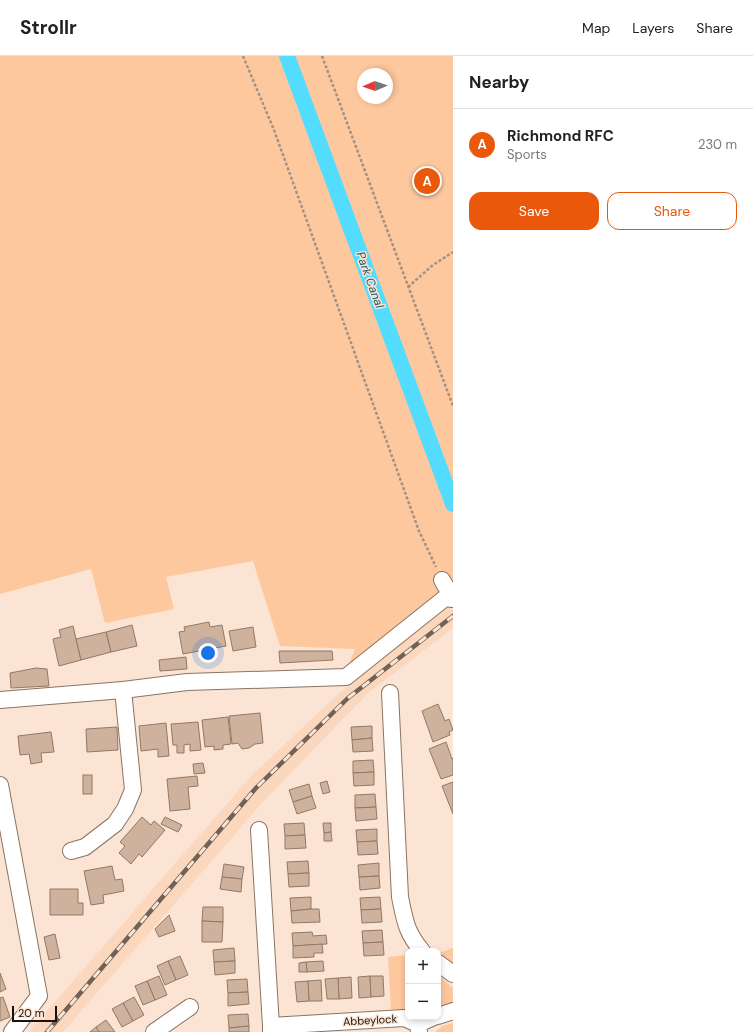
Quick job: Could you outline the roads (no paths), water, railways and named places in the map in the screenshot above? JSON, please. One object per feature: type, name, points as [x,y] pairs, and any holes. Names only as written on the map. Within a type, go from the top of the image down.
[{"type":"street","points":[[442,580],[453,599]]},
{"type":"street","points":[[0,700],[123,690],[187,682],[346,677],[445,598],[453,599]]},
{"type":"street","points":[[71,851],[85,847],[115,824],[125,809],[133,790],[123,690]]},
{"type":"street","points":[[390,693],[400,897],[405,921],[412,939],[420,948]]},
{"type":"street","points":[[0,785],[39,996],[12,1032]]},
{"type":"street","points":[[259,830],[271,1029]]},
{"type":"street","points":[[441,965],[453,974]]},
{"type":"street","points":[[154,1032],[190,1007]]},
{"type":"street","points":[[441,1015],[453,1011]]},
{"type":"street","name":"Abbeylock","points":[[271,1029],[404,1018],[419,1028]]},
{"type":"street","points":[[419,1028],[430,1020]]},
{"type":"waterway","name":"Park Canal","points":[[287,56],[453,504]]},
{"type":"railway","points":[[47,1032],[256,788],[348,698],[453,616]]},
{"type":"place","name":"Richmond RFC","points":[[427,181]]}]
